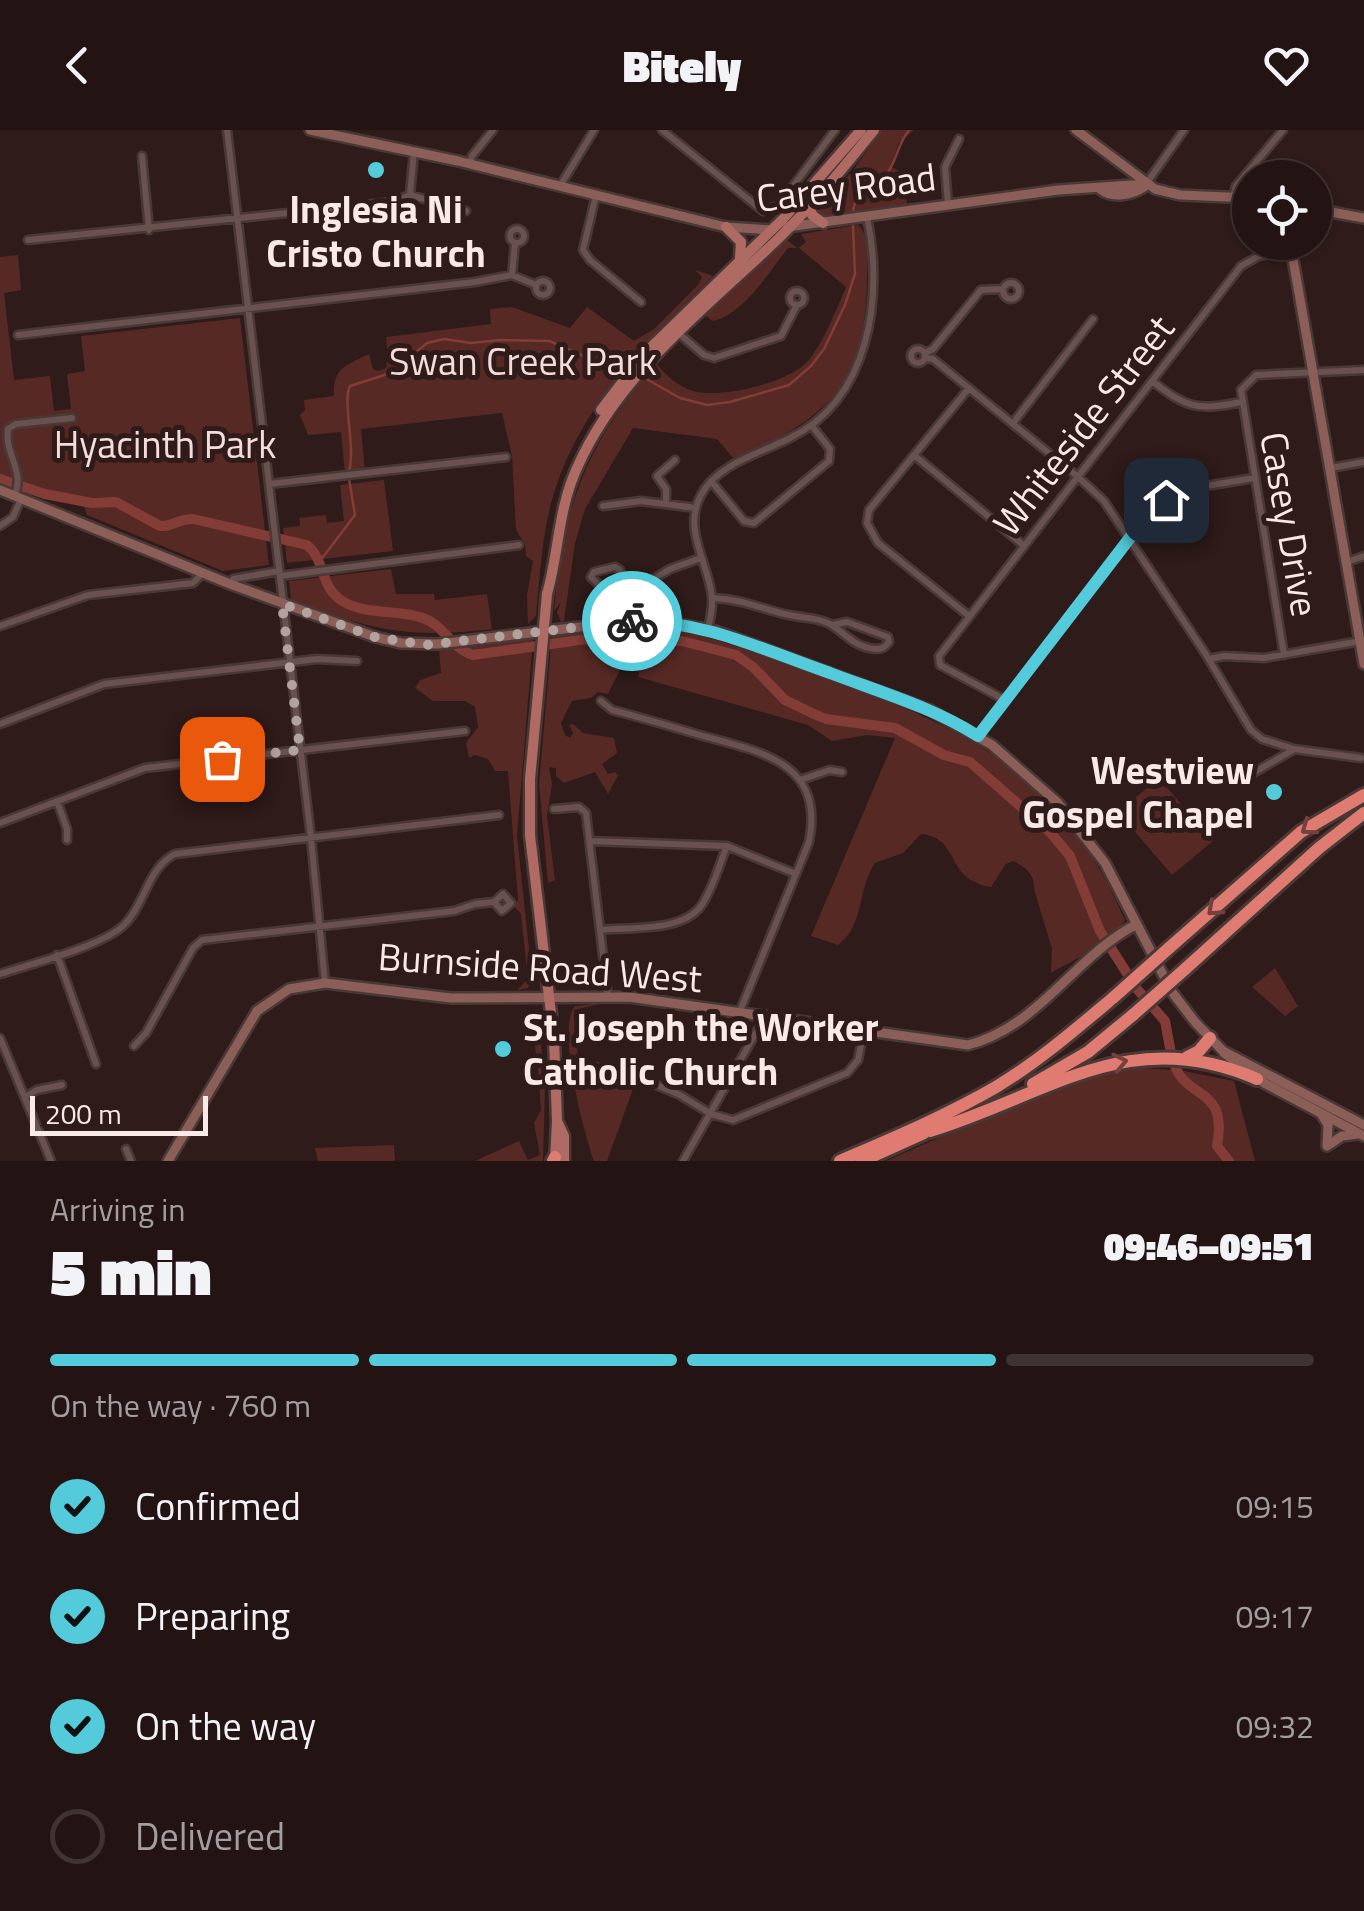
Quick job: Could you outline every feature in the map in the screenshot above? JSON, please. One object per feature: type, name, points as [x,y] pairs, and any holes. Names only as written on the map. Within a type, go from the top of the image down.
[{"type":"highway","points":[[840,1161],[998,1086],[1066,1038],[1310,826],[1364,795]]},
{"type":"highway","points":[[862,1161],[1063,1068],[1134,1014],[1364,813]]},
{"type":"highway","points":[[930,1131],[1111,1063],[1194,1055],[1210,1038]]},
{"type":"highway","points":[[1187,1057],[1257,1079]]},
{"type":"main road","name":"Carey Road","points":[[310,130],[470,164],[726,227],[765,232],[1058,190],[1100,188],[1105,193],[1127,194],[1146,184],[1168,194],[1232,196]]},
{"type":"main road","points":[[675,330],[810,206],[874,130]]},
{"type":"main road","points":[[1076,130],[1146,184]]},
{"type":"main road","points":[[557,1160],[550,998],[530,835],[530,779],[548,544],[564,482],[590,428],[628,380],[765,232],[812,189],[857,134]]},
{"type":"main road","points":[[1100,188],[1120,176],[1112,159]]},
{"type":"main road","points":[[810,206],[812,215],[823,223]]},
{"type":"main road","points":[[1332,212],[1364,218]]},
{"type":"main road","points":[[726,227],[738,236],[742,248],[734,266]]},
{"type":"main road","points":[[754,261],[766,244],[765,232]]},
{"type":"main road","points":[[1293,260],[1364,664]]},
{"type":"main road","points":[[0,490],[18,492],[230,584],[375,637],[402,643],[441,644],[630,621],[664,621],[708,628],[930,710],[978,736],[1028,773],[1070,817],[1105,863],[1135,925]]},
{"type":"main road","points":[[1070,817],[1172,992],[1210,1038],[1363,1132]]},
{"type":"main road","name":"Burnside Road West","points":[[168,1161],[258,1011],[288,989],[324,983],[450,998],[608,997],[767,1014],[951,1044],[986,1040],[1029,1014],[1117,936],[1135,925]]},
{"type":"main road","points":[[1224,1050],[1225,1056],[1257,1079],[1320,1114],[1363,1132]]},
{"type":"main road","points":[[1320,1114],[1328,1125],[1327,1146],[1342,1136],[1363,1132]]},
{"type":"street","points":[[227,130],[324,983]]},
{"type":"street","points":[[470,164],[493,130]]},
{"type":"street","points":[[560,186],[594,130]]},
{"type":"street","points":[[665,131],[754,207],[768,211],[775,208],[838,130],[857,134]]},
{"type":"street","points":[[1146,184],[1184,130]]},
{"type":"street","points":[[1258,160],[1283,130]]},
{"type":"street","points":[[948,204],[945,167],[959,138]]},
{"type":"street","points":[[410,195],[414,151]]},
{"type":"street","points":[[142,156],[149,230]]},
{"type":"street","points":[[28,240],[392,202],[410,195],[466,211]]},
{"type":"street","points":[[596,196],[585,254],[641,302]]},
{"type":"street","points":[[708,628],[712,598],[694,530],[696,508],[711,481],[724,470],[812,426],[843,394],[860,363],[873,274],[868,217]]},
{"type":"street","points":[[512,275],[515,244]]},
{"type":"street","name":"Whiteside Street","points":[[1005,700],[937,661],[1023,545],[1248,260]]},
{"type":"street","points":[[18,336],[512,275],[536,285]]},
{"type":"street","points":[[1002,290],[981,290],[925,356],[1013,423],[1104,501],[1209,659],[1250,730],[1262,739],[1294,749],[1361,758]]},
{"type":"street","points":[[675,330],[704,355],[714,358],[781,336],[797,305]]},
{"type":"street","points":[[1013,423],[1093,318]]},
{"type":"street","points":[[1152,381],[1179,402],[1194,407],[1241,402],[1241,390],[1251,377],[1364,370]]},
{"type":"street","points":[[969,388],[869,510],[869,530],[878,543],[970,616]]},
{"type":"street","name":"Casey Drive","points":[[1241,402],[1284,655]]},
{"type":"street","points":[[0,526],[13,516],[18,492],[8,430],[16,424],[72,418]]},
{"type":"street","points":[[711,481],[744,521],[754,524],[830,461],[830,449],[812,426]]},
{"type":"street","points":[[914,455],[1023,545]]},
{"type":"street","points":[[269,484],[506,456]]},
{"type":"street","points":[[666,502],[666,489],[657,476],[675,460]]},
{"type":"street","points":[[1332,468],[1364,462]]},
{"type":"street","points":[[978,736],[1150,513],[1181,492],[1254,478]]},
{"type":"street","points":[[603,506],[642,500],[696,508]]},
{"type":"street","points":[[230,584],[233,579],[520,545]]},
{"type":"street","points":[[1347,562],[1364,556]]},
{"type":"street","points":[[624,584],[620,570],[615,567],[594,572],[591,577],[600,586],[647,583],[670,569],[701,558]]},
{"type":"street","points":[[0,626],[88,595],[193,584],[203,573]]},
{"type":"street","points":[[712,598],[750,602],[788,615],[811,616],[833,626],[842,638],[874,648],[883,648],[889,642],[888,636],[847,622],[833,626]]},
{"type":"street","points":[[1209,659],[1264,658],[1362,641]]},
{"type":"street","points":[[0,724],[104,684],[289,662],[357,661]]},
{"type":"street","points":[[601,701],[612,710],[766,754],[784,763],[800,780],[812,819],[809,842],[740,1011]]},
{"type":"street","points":[[0,823],[145,768],[465,731]]},
{"type":"street","points":[[1241,780],[1294,749]]},
{"type":"street","points":[[800,780],[830,770],[842,772]]},
{"type":"street","points":[[57,802],[68,829],[67,840]]},
{"type":"street","points":[[554,809],[584,808],[608,997]]},
{"type":"street","points":[[0,974],[104,937],[126,923],[168,857],[499,815]]},
{"type":"street","points":[[590,842],[727,846],[796,874]]},
{"type":"street","points":[[600,930],[676,922],[694,914],[704,901],[727,846]]},
{"type":"street","points":[[134,1046],[146,1033],[197,944],[211,938],[454,911],[494,902]]},
{"type":"street","points":[[57,955],[96,1064]]},
{"type":"street","points":[[683,1161],[767,1014]]},
{"type":"street","points":[[647,1081],[723,1120],[743,1118],[839,1078],[858,1060],[864,1029]]},
{"type":"street","points":[[0,1038],[51,1161]]},
{"type":"street","points":[[25,1097],[36,1090],[62,1085]]},
{"type":"street","points":[[126,1149],[131,1161]]},
{"type":"green space","points":[[882,130],[914,130],[898,144],[891,167],[904,173],[907,205],[818,216],[817,207],[851,173]]},
{"type":"green space","name":"Swan Creek Park","points":[[858,225],[867,248],[865,313],[850,370],[836,393],[794,429],[733,458],[717,439],[633,428],[585,509],[561,622],[557,612],[561,602],[554,611],[572,507],[596,449],[632,393],[656,363],[678,384],[705,393],[752,388],[797,370],[817,348],[846,287],[799,248],[806,242],[801,234]]},
{"type":"green space","points":[[787,240],[797,248],[788,248],[745,301],[713,321],[705,315]]},
{"type":"green space","name":"Hyacinth Park","points":[[18,255],[21,290],[4,293],[14,380],[50,376],[54,411],[71,409],[67,374],[85,371],[81,336],[240,318],[269,565],[223,571],[87,515],[81,498],[53,501],[0,479],[0,257]]},
{"type":"green space","name":"Swan Creek Park","points":[[695,270],[713,276],[620,375],[599,402],[566,461],[547,523],[536,616],[528,624],[527,595],[533,561],[526,556],[525,544],[516,530],[512,456],[502,413],[361,429],[365,471],[345,473],[341,432],[308,435],[300,415],[305,410],[304,400],[334,396],[338,373],[354,361],[369,354],[373,369],[386,368],[386,337],[491,324],[490,309],[512,307],[570,328],[587,307],[634,341],[654,329],[698,285],[702,277]]},
{"type":"green space","points":[[384,480],[393,551],[287,563],[283,528],[300,526],[299,518],[326,515],[327,523],[344,521],[340,485]]},
{"type":"green space","points":[[391,569],[396,594],[434,594],[435,600],[487,594],[492,629],[436,633],[389,629],[291,599],[289,581]]},
{"type":"green space","points":[[636,626],[679,631],[742,648],[892,703],[970,740],[1038,791],[1069,825],[1101,871],[1125,920],[1102,944],[1051,973],[1052,949],[1029,872],[1013,861],[1006,864],[991,887],[976,883],[959,868],[942,843],[921,834],[903,853],[875,863],[847,937],[838,945],[811,936],[895,738],[867,735],[832,741],[808,725],[638,677],[640,669],[623,664],[608,694],[598,692],[591,698],[572,701],[561,723],[570,738],[573,733],[569,725],[573,724],[583,733],[614,738],[617,753],[602,764],[608,774],[618,775],[608,794],[595,772],[564,783],[556,776],[556,768],[549,767],[552,784],[547,816],[555,880],[548,883],[539,784],[552,634]]},
{"type":"green space","points":[[533,639],[517,836],[532,978],[528,988],[517,990],[528,979],[521,914],[513,905],[518,900],[508,771],[495,771],[488,759],[475,755],[469,758],[466,743],[478,727],[475,707],[465,701],[433,701],[415,688],[420,680],[441,673],[439,649]]},
{"type":"green space","points":[[1159,778],[1213,841],[1172,875],[1118,812]]},
{"type":"green space","points":[[1275,968],[1298,1006],[1285,1016],[1252,987]]},
{"type":"green space","points":[[604,1003],[574,1010],[578,1059],[617,1064],[633,1089],[607,1161],[594,1161],[570,1057],[570,1017],[575,1006]]},
{"type":"green space","points":[[538,1013],[545,1087],[543,1161],[475,1161],[519,1141],[528,1160],[540,1155],[534,1123],[541,1110],[538,1068],[532,1068],[536,1059],[533,1014]]},
{"type":"green space","points":[[1118,1066],[1184,1071],[1234,1081],[1255,1161],[886,1161],[1029,1098]]},
{"type":"green space","points":[[394,1145],[395,1161],[318,1161],[315,1148]]},
{"type":"waterway","points":[[853,212],[857,200],[890,170],[909,130]]},
{"type":"waterway","points":[[641,376],[680,398],[707,405],[789,385],[824,349],[845,305],[855,274],[853,226]]},
{"type":"waterway","points":[[349,471],[350,386],[391,373],[427,343],[444,339],[471,343],[549,341],[630,370]]},
{"type":"waterway","points":[[0,479],[45,494],[92,503],[116,502],[160,526],[193,519],[307,545],[332,592],[347,604],[423,618],[473,655],[587,639],[682,641],[736,655],[785,700],[814,714],[895,728],[944,755],[970,762],[1050,832],[1070,856],[1100,931],[1137,989],[1165,1021],[1171,1053]]},
{"type":"waterway","points":[[320,561],[355,515],[349,479]]},
{"type":"waterway","points":[[1174,1064],[1180,1076],[1212,1103],[1219,1127],[1217,1146],[1229,1161]]},
{"type":"way so far","points":[[222,759],[300,750],[282,604],[375,637],[426,645],[632,621]]},
{"type":"place","name":"Inglesia Ni Cristo Church","points":[[376,170]]},
{"type":"place","name":"Westview Gospel Chapel","points":[[1274,792]]},
{"type":"place","name":"St. Joseph the Worker Catholic Church","points":[[503,1049]]},
{"type":"route","points":[[632,621],[708,628],[930,710],[978,736],[1142,522],[1166,500]]}]
